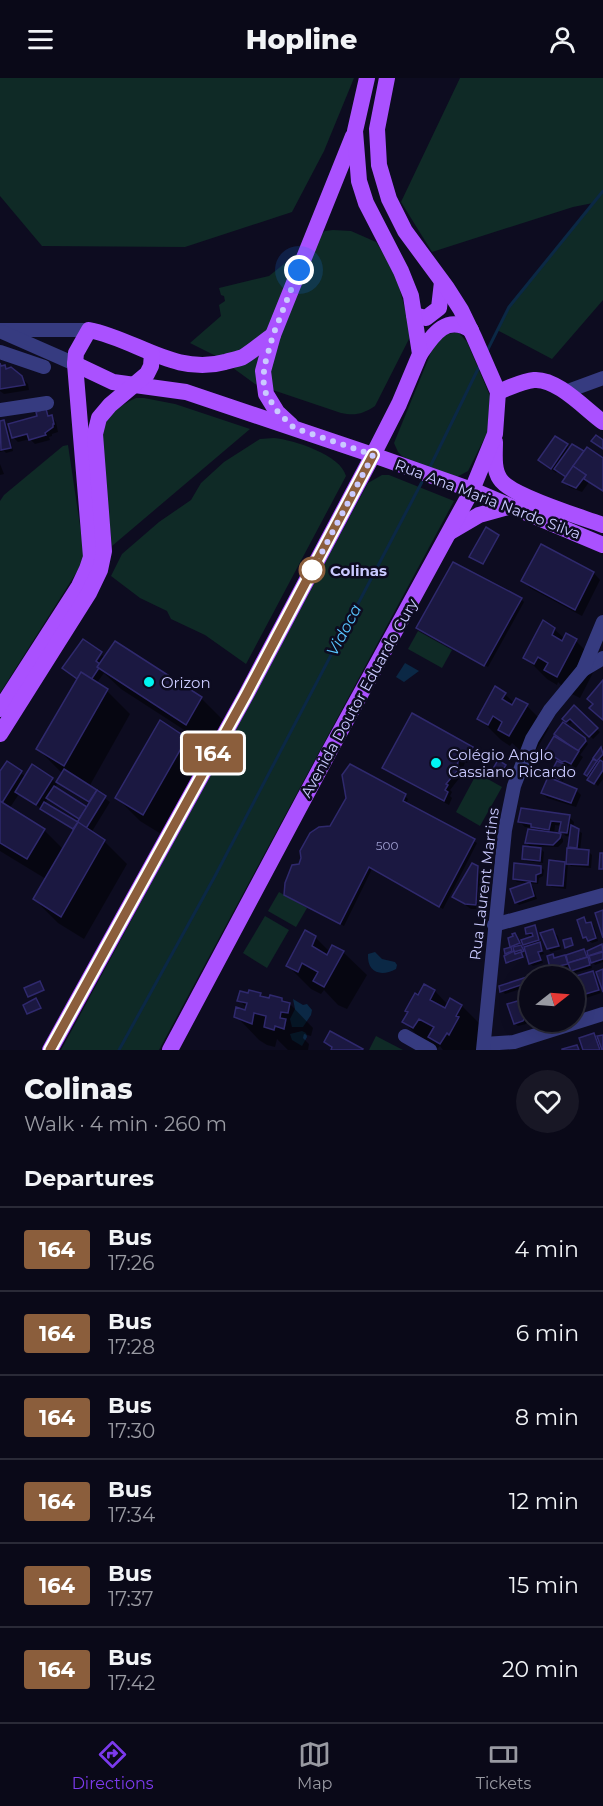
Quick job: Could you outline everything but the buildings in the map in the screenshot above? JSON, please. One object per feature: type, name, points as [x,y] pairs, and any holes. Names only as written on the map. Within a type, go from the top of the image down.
[{"type":"main road","points":[[294,428],[278,412],[266,394],[263,370],[273,335],[355,132],[367,78]]},
{"type":"main road","name":"Avenida Doutor Eduardo Cury","points":[[170,1050],[472,490],[495,434],[496,389],[473,333],[461,310],[405,231],[389,199],[379,165],[377,129],[381,99],[387,78]]},
{"type":"main road","points":[[355,132],[359,181],[366,203],[401,271],[411,296],[420,354]]},
{"type":"main road","points":[[414,315],[426,318],[439,308],[442,282]]},
{"type":"main road","points":[[50,1050],[240,705],[373,455],[399,404],[420,354],[435,333],[444,327],[460,325],[473,333]]},
{"type":"main road","points":[[0,709],[78,586],[91,557],[75,364],[76,353],[89,330],[108,333],[152,354],[183,364],[218,364],[242,357],[273,335]]},
{"type":"main road","points":[[0,734],[89,593],[100,570],[104,551],[104,530],[95,434],[99,418],[110,405],[147,374],[151,366],[152,354]]},
{"type":"main road","name":"Rua Ana Maria Nardo Silva","points":[[75,364],[113,382],[186,392],[373,455],[472,490],[603,545]]},
{"type":"main road","points":[[496,389],[527,381],[540,380],[554,384],[603,422]]},
{"type":"main road","points":[[495,434],[496,470],[506,486],[536,501],[603,525]]},
{"type":"main road","points":[[449,533],[479,515],[508,507]]},
{"type":"street","points":[[0,331],[89,330]]},
{"type":"street","points":[[0,331],[75,364]]},
{"type":"street","points":[[0,352],[44,367]]},
{"type":"street","points":[[565,392],[603,378]]},
{"type":"street","points":[[0,410],[47,403]]},
{"type":"street","name":"Rua Laurent Martins","points":[[484,1047],[494,925],[505,830],[514,786],[532,740],[550,710],[583,670],[603,622]]},
{"type":"street","name":"Rua Laurent Martins","points":[[583,670],[603,658]]},
{"type":"street","points":[[494,925],[603,895]]},
{"type":"street","points":[[484,1047],[514,1042],[603,1014]]},
{"type":"street","points":[[405,1036],[430,1050]]},
{"type":"green space","points":[[0,78],[354,78],[324,151],[292,212],[185,247],[42,246],[0,196]]},
{"type":"green space","points":[[460,78],[603,78],[603,300],[552,359],[497,330],[509,307],[593,203],[573,207],[432,252],[401,202]]},
{"type":"green space","points":[[325,231],[351,231],[376,242],[395,272],[408,320],[410,337],[375,406],[363,413],[341,413],[255,384],[218,357],[190,343],[221,316],[219,305],[225,301],[219,288],[269,276]]},
{"type":"green space","points":[[458,332],[467,342],[490,396],[487,433],[468,471],[457,477],[403,457],[394,443],[434,345],[443,335]]},
{"type":"green space","points":[[136,398],[175,404],[250,429],[112,546],[103,465],[103,435],[110,416]]},
{"type":"green space","points":[[274,438],[304,445],[326,455],[342,468],[346,476],[246,664],[205,635],[171,619],[167,611],[140,598],[111,576],[122,554],[159,522],[191,500],[201,483],[224,462],[260,439]]},
{"type":"green space","points":[[68,445],[85,559],[0,693],[0,501],[4,495],[63,446]]},
{"type":"green space","points":[[382,475],[389,475],[454,501],[159,1050],[61,1050],[368,483]]},
{"type":"green space","points":[[418,631],[452,650],[442,668],[408,649]]},
{"type":"green space","points":[[477,773],[502,787],[480,826],[456,812]]},
{"type":"green space","points":[[279,892],[307,908],[296,927],[268,911]]},
{"type":"green space","points":[[265,916],[289,930],[267,968],[243,953]]},
{"type":"green space","points":[[376,1036],[403,1050],[369,1050]]},
{"type":"water","points":[[405,663],[419,671],[404,682],[396,677]]},
{"type":"water","points":[[375,952],[382,959],[395,962],[396,969],[380,973],[372,969],[368,954]]},
{"type":"water","points":[[293,999],[303,1005],[307,1004],[312,1010],[303,1027],[292,1027],[290,1019],[295,1009]]},
{"type":"water","points":[[302,1031],[307,1037],[302,1046],[292,1040],[290,1034]]},
{"type":"waterway","name":"Vidoca","points":[[487,351],[509,307],[603,191]]},
{"type":"waterway","name":"Vidoca","points":[[429,469],[479,367]]},
{"type":"waterway","name":"Vidoca","points":[[119,1050],[215,876],[423,480]]},
{"type":"bus line","name":"164","points":[[50,1050],[246,695],[373,455]]},
{"type":"place","name":"Colinas","points":[[312,570]]},
{"type":"place","name":"Orizon","points":[[149,682]]},
{"type":"place","name":"Colégio Anglo Cassiano Ricardo","points":[[436,763]]},
{"type":"route","points":[[299,270],[273,335],[263,370],[266,394],[278,412],[294,428],[373,455],[310,575],[312,570]]}]
